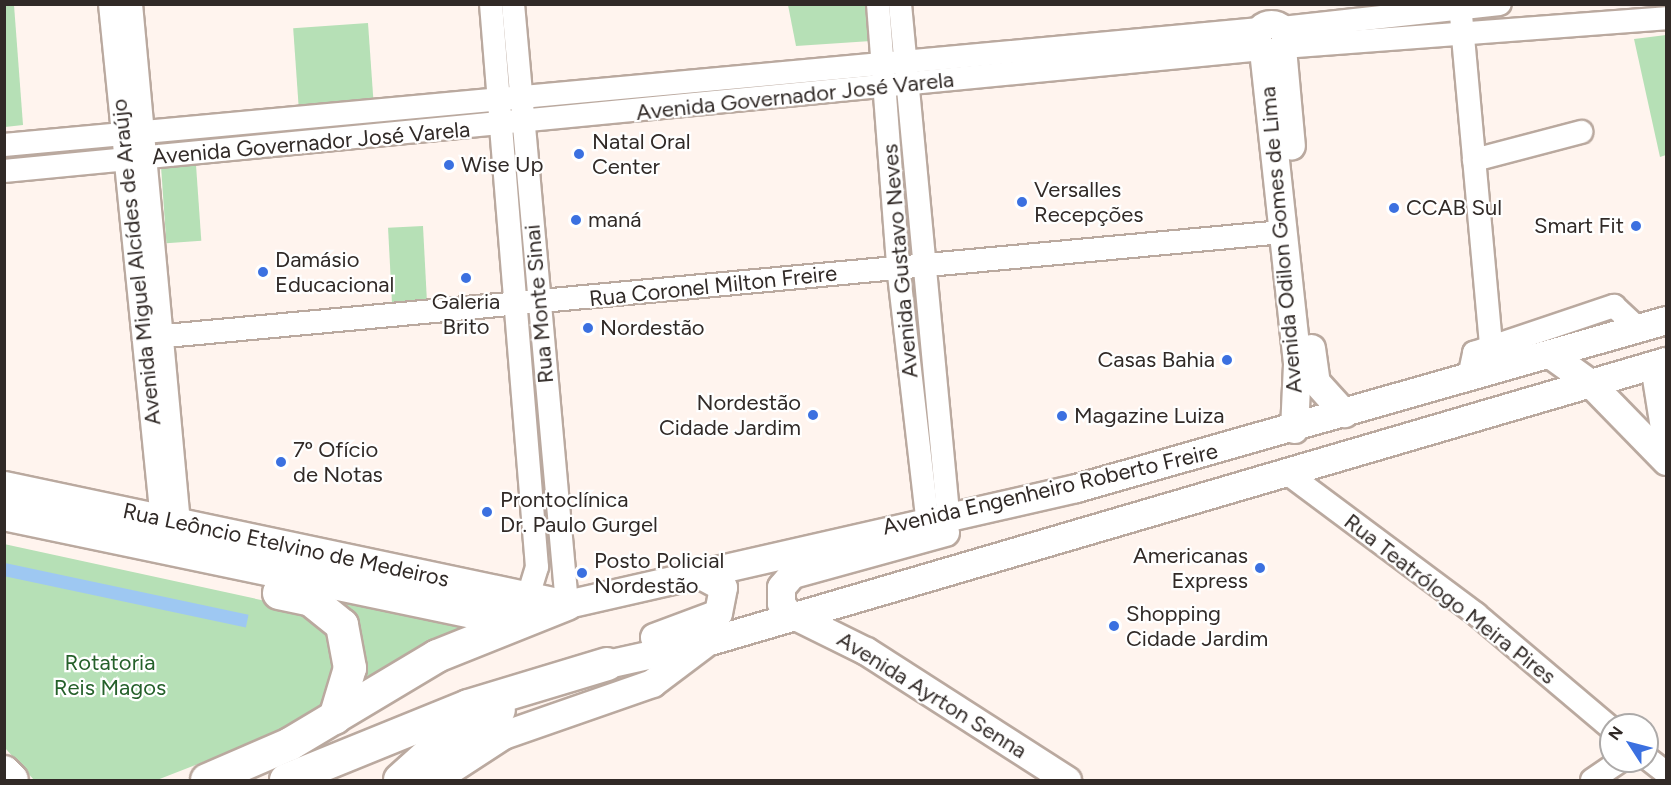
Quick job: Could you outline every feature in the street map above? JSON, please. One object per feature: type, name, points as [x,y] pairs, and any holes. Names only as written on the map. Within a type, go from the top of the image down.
[{"type":"highway","points":[[4,514],[525,608],[567,604]]},
{"type":"highway","points":[[4,537],[311,600],[330,611],[349,646],[346,691],[335,718]]},
{"type":"highway","points":[[207,780],[335,718],[437,656],[525,608]]},
{"type":"highway","points":[[291,780],[468,706],[607,664]]},
{"type":"highway","points":[[400,780],[430,753],[553,679]]},
{"type":"highway","points":[[4,772],[12,780]]},
{"type":"main road","name":"Avenida Odilon Gomes de Lima","points":[[1271,32],[1282,232],[1297,364],[1294,429]]},
{"type":"main road","name":"Avenida Odilon Gomes de Lima","points":[[1271,32],[1314,374],[1324,394],[1344,413]]},
{"type":"main road","name":"Avenida Engenheiro Roberto Freire","points":[[567,604],[700,575],[938,515],[1076,488],[1294,429],[1666,320]]},
{"type":"main road","points":[[1551,355],[1590,383],[1666,461]]},
{"type":"main road","name":"Avenida Engenheiro Roberto Freire","points":[[607,664],[706,642],[1660,363]]},
{"type":"main road","points":[[1660,363],[1666,440]]},
{"type":"main road","name":"Rua Leôncio Etelvino de Medeiros","points":[[4,485],[170,522],[525,608]]},
{"type":"main road","points":[[793,615],[779,595],[792,574],[1032,508],[1076,488]]},
{"type":"main road","points":[[553,679],[607,651],[713,618],[724,602],[723,587],[700,575]]},
{"type":"main road","name":"Avenida Ayrton Senna","points":[[793,615],[857,645],[1067,780]]},
{"type":"main road","name":"Avenida Engenheiro Roberto Freire","points":[[434,780],[503,735],[652,683],[706,642]]},
{"type":"street","name":"Avenida Miguel Alcídes de Araújo","points":[[110,4],[135,159],[170,522]]},
{"type":"street","name":"Avenida Miguel Alcídes de Araújo","points":[[130,4],[132,134]]},
{"type":"street","name":"Rua Monte Sinai","points":[[491,4],[510,100]]},
{"type":"street","name":"Rua Monte Sinai","points":[[513,4],[510,100],[517,307],[536,361],[567,604]]},
{"type":"street","name":"Avenida Gustavo Neves","points":[[878,4],[896,75],[922,263],[935,389],[938,515]]},
{"type":"street","name":"Avenida Gustavo Neves","points":[[900,4],[896,75],[898,266],[911,393],[938,515]]},
{"type":"street","name":"Avenida Governador José Varela","points":[[4,171],[512,125],[896,75],[1271,32],[1460,6],[1500,4]]},
{"type":"street","points":[[1460,6],[1491,345]]},
{"type":"street","name":"Avenida Governador José Varela","points":[[1271,32],[1463,34],[1666,18]]},
{"type":"street","name":"Avenida Governador José Varela","points":[[4,145],[510,100],[896,75]]},
{"type":"street","name":"Rua Monte Sinai","points":[[512,125],[540,304],[536,361],[537,567],[525,608]]},
{"type":"street","points":[[1474,160],[1581,132]]},
{"type":"street","name":"Rua Coronel Milton Freire","points":[[152,338],[517,307],[922,263],[1282,232]]},
{"type":"street","points":[[1469,376],[1469,359],[1491,345],[1614,306],[1638,328]]},
{"type":"street","points":[[1487,308],[1523,335]]},
{"type":"street","points":[[911,393],[935,389]]},
{"type":"street","name":"Rua Teatrólogo Meira Pires","points":[[1287,473],[1476,614],[1599,718]]},
{"type":"street","points":[[537,567],[563,565]]},
{"type":"green space","points":[[5,4],[14,5],[23,125],[5,127]]},
{"type":"green space","points":[[788,5],[865,5],[871,41],[796,46]]},
{"type":"green space","points":[[368,23],[373,101],[299,106],[293,28]]},
{"type":"green space","points":[[1666,35],[1666,155],[1660,157],[1634,39]]},
{"type":"green space","points":[[196,165],[201,241],[166,243],[161,167]]},
{"type":"green space","points":[[423,226],[427,302],[392,304],[388,228]]},
{"type":"green space","name":"Rotatoria Reis Magos","points":[[4,544],[312,611],[333,633],[337,658],[330,689],[318,710],[293,727],[157,780],[34,780],[5,748]]},
{"type":"green space","points":[[322,596],[481,621],[352,697]]},
{"type":"water","points":[[5,563],[249,615],[246,627],[4,576]]},
{"type":"place","name":"Natal Oral Center","points":[[579,154]]},
{"type":"place","name":"Wise Up","points":[[449,165]]},
{"type":"place","name":"Versalles Recepções","points":[[1022,202]]},
{"type":"place","name":"CCAB Sul","points":[[1394,208]]},
{"type":"place","name":"maná","points":[[576,220]]},
{"type":"place","name":"Smart Fit","points":[[1636,226]]},
{"type":"place","name":"Damásio Educacional","points":[[263,272]]},
{"type":"place","name":"Galeria Brito","points":[[466,278]]},
{"type":"place","name":"Nordestão","points":[[588,328]]},
{"type":"place","name":"Casas Bahia","points":[[1227,360]]},
{"type":"place","name":"Nordestão Cidade Jardim","points":[[813,415]]},
{"type":"place","name":"Magazine Luiza","points":[[1062,416]]},
{"type":"place","name":"7º Ofício de Notas","points":[[281,462]]},
{"type":"place","name":"Prontoclínica Dr. Paulo Gurgel","points":[[487,512]]},
{"type":"place","name":"Americanas Express","points":[[1260,568]]},
{"type":"place","name":"Posto Policial Nordestão","points":[[582,573]]},
{"type":"place","name":"Shopping Cidade Jardim","points":[[1114,626]]}]
